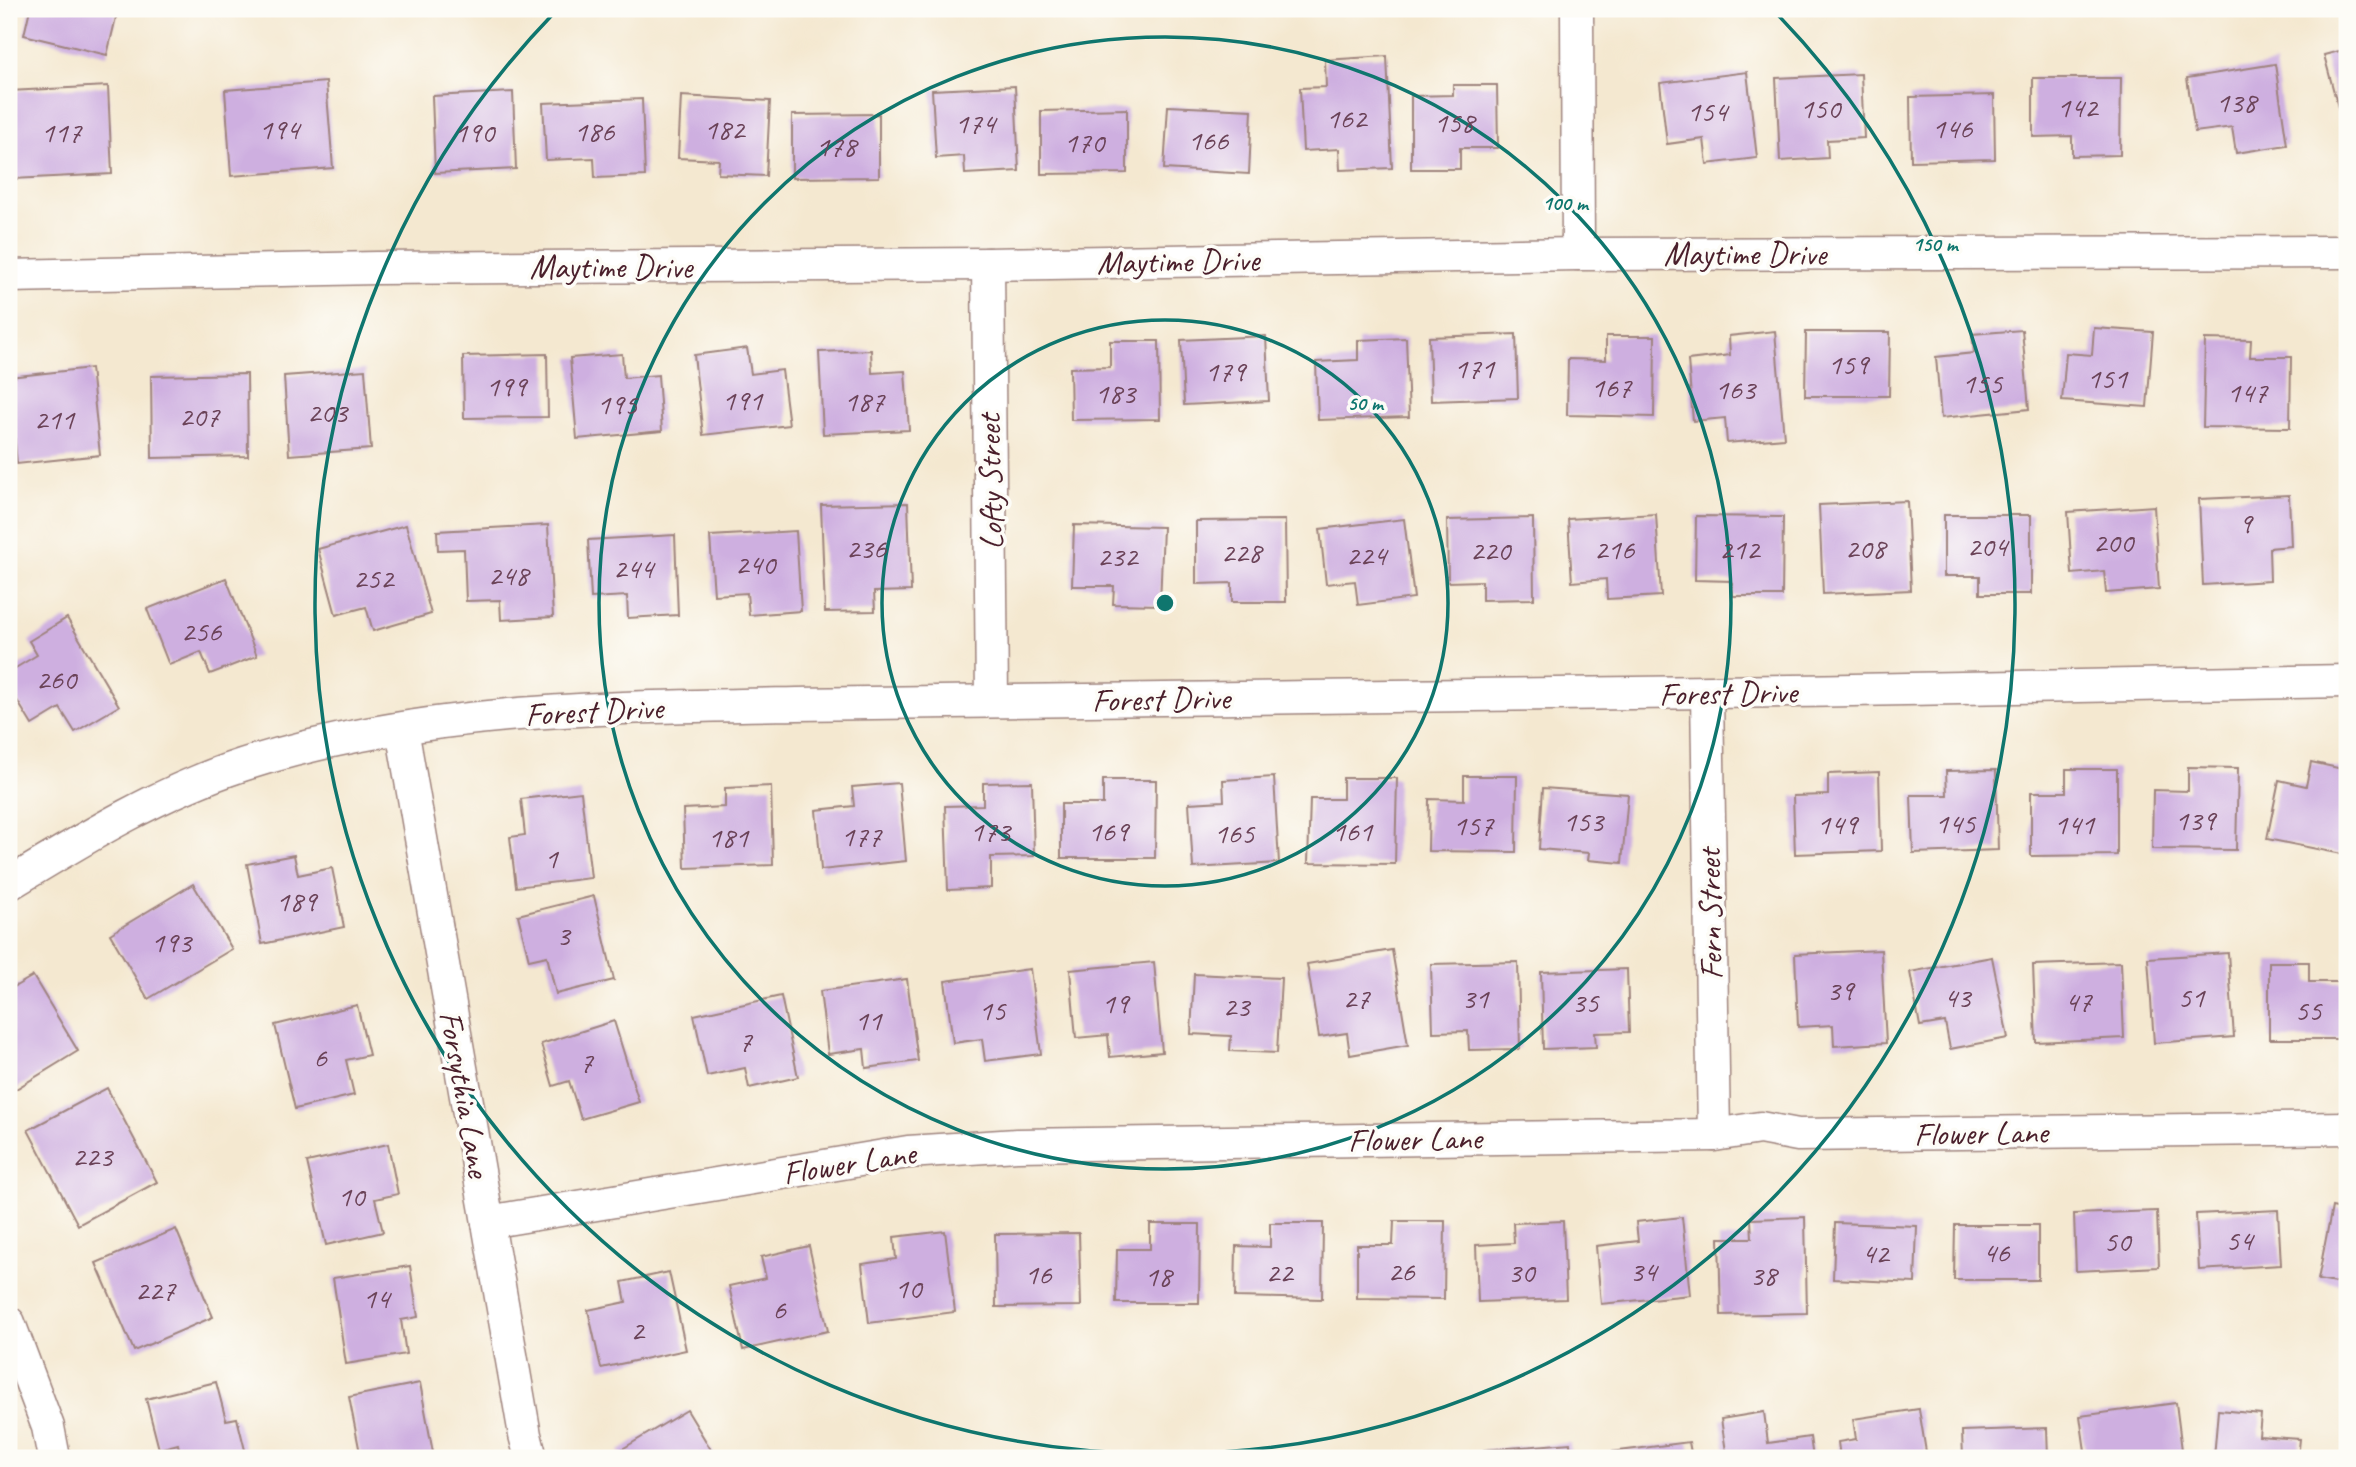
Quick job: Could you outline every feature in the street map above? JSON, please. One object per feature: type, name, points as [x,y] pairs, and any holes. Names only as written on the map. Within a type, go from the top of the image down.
[{"type":"street","points":[[1577,9],[1578,254]]},
{"type":"street","name":"Maytime Drive","points":[[9,276],[376,268],[988,264],[1578,254],[2347,252]]},
{"type":"street","name":"Lofty Street","points":[[988,264],[992,700]]},
{"type":"street","name":"Forest Drive","points":[[9,884],[89,836],[170,794],[239,766],[308,747],[402,729],[510,715],[676,706],[992,700],[1707,694],[2347,681]]},
{"type":"street","name":"Fern Street","points":[[1707,694],[1714,1135]]},
{"type":"street","name":"Forsythia Lane","points":[[402,729],[531,1458]]},
{"type":"street","name":"Flower Lane","points":[[488,1222],[908,1152],[1017,1145],[1714,1135],[1760,1128],[1798,1135],[2347,1128]]},
{"type":"street","points":[[9,1323],[48,1427],[54,1458]]},
{"type":"building","points":[[30,9],[118,9],[107,55],[24,35]]},
{"type":"building","points":[[2347,49],[2347,136],[2346,137],[2324,55]]},
{"type":"building","points":[[1387,56],[1392,168],[1340,170],[1339,149],[1303,151],[1300,88],[1326,87],[1325,60]]},
{"type":"building","points":[[2275,64],[2287,145],[2236,153],[2232,127],[2195,132],[2187,78]]},
{"type":"building","points":[[1747,72],[1757,158],[1707,164],[1704,139],[1667,144],[1660,83]]},
{"type":"building","points":[[1861,74],[1864,138],[1827,140],[1828,158],[1780,161],[1776,78]]},
{"type":"building","points":[[2033,78],[2121,78],[2120,155],[2072,156],[2072,136],[2033,137]]},
{"type":"building","points":[[326,82],[333,168],[231,176],[225,90]]},
{"type":"building","points":[[1453,85],[1497,85],[1498,148],[1460,148],[1460,169],[1411,169],[1411,96],[1453,95]]},
{"type":"building","points":[[108,86],[112,174],[13,179],[9,91]]},
{"type":"building","points":[[1015,86],[1019,171],[965,174],[964,156],[936,158],[932,90]]},
{"type":"building","points":[[513,92],[516,169],[435,173],[432,96]]},
{"type":"building","points":[[1994,95],[1995,159],[1911,161],[1910,97]]},
{"type":"building","points":[[681,96],[770,101],[766,176],[718,174],[719,160],[678,158]]},
{"type":"building","points":[[642,99],[645,176],[595,178],[594,158],[546,160],[543,103]]},
{"type":"building","points":[[1168,106],[1252,110],[1249,174],[1164,169]]},
{"type":"building","points":[[1127,109],[1127,173],[1041,174],[1041,111]]},
{"type":"building","points":[[879,114],[879,177],[792,178],[792,115]]},
{"type":"building","points":[[2094,328],[2153,332],[2147,407],[2062,401],[2066,353],[2092,355]]},
{"type":"building","points":[[2022,330],[2029,409],[1941,418],[1936,357],[1974,353],[1972,334]]},
{"type":"building","points":[[1775,331],[1784,438],[1727,443],[1725,418],[1693,421],[1688,360],[1730,355],[1729,336]]},
{"type":"building","points":[[1806,332],[1890,332],[1889,396],[1805,396]]},
{"type":"building","points":[[1516,334],[1518,398],[1431,401],[1429,337]]},
{"type":"building","points":[[1266,336],[1269,401],[1184,405],[1181,340]]},
{"type":"building","points":[[1606,336],[1655,336],[1654,417],[1567,415],[1568,359],[1606,360]]},
{"type":"building","points":[[1406,338],[1409,417],[1318,420],[1316,362],[1358,360],[1358,340]]},
{"type":"building","points":[[2205,339],[2251,340],[2250,357],[2291,357],[2290,428],[2203,427]]},
{"type":"building","points":[[1110,341],[1159,341],[1160,419],[1071,420],[1070,368],[1110,367]]},
{"type":"building","points":[[747,348],[751,374],[782,370],[789,425],[703,435],[694,355]]},
{"type":"building","points":[[871,350],[872,373],[905,371],[909,430],[823,434],[819,352]]},
{"type":"building","points":[[547,354],[548,417],[464,418],[463,356]]},
{"type":"building","points":[[622,354],[624,378],[658,375],[662,431],[577,439],[570,358]]},
{"type":"building","points":[[91,368],[100,455],[17,464],[9,377]]},
{"type":"building","points":[[365,370],[371,449],[289,455],[284,376]]},
{"type":"building","points":[[247,374],[248,456],[152,458],[151,376]]},
{"type":"building","points":[[2289,495],[2291,546],[2269,548],[2270,581],[2203,585],[2199,499]]},
{"type":"building","points":[[1907,501],[1911,590],[1823,594],[1819,505]]},
{"type":"building","points":[[908,503],[911,591],[874,592],[875,611],[825,612],[821,505]]},
{"type":"building","points":[[2154,506],[2159,589],[2106,593],[2104,571],[2072,574],[2068,512]]},
{"type":"building","points":[[1656,514],[1661,596],[1607,599],[1606,579],[1572,582],[1568,519]]},
{"type":"building","points":[[1944,515],[2031,515],[2031,594],[1980,594],[1980,576],[1944,576]]},
{"type":"building","points":[[1696,516],[1783,517],[1782,596],[1733,596],[1732,581],[1695,580]]},
{"type":"building","points":[[1533,518],[1534,599],[1482,600],[1482,581],[1448,582],[1447,520]]},
{"type":"building","points":[[1404,519],[1414,598],[1358,605],[1355,581],[1326,584],[1320,529]]},
{"type":"building","points":[[1285,520],[1286,602],[1232,602],[1232,583],[1196,584],[1196,521]]},
{"type":"building","points":[[406,525],[431,614],[373,631],[366,607],[336,615],[318,549]]},
{"type":"building","points":[[548,525],[553,617],[501,620],[500,600],[466,601],[464,549],[438,550],[437,531]]},
{"type":"building","points":[[1074,525],[1163,527],[1160,605],[1113,604],[1114,586],[1072,586]]},
{"type":"building","points":[[796,531],[801,611],[749,615],[747,593],[714,595],[710,536]]},
{"type":"building","points":[[675,535],[678,615],[628,618],[627,596],[591,598],[588,540]]},
{"type":"building","points":[[226,578],[257,656],[210,674],[201,652],[169,665],[147,609]]},
{"type":"building","points":[[67,618],[119,706],[75,732],[60,708],[32,725],[9,687],[9,672],[37,655],[29,641]]},
{"type":"building","points":[[2311,762],[2347,770],[2347,855],[2267,839],[2279,780],[2306,786]]},
{"type":"building","points":[[2188,767],[2238,768],[2236,850],[2152,849],[2153,790],[2188,791]]},
{"type":"building","points":[[2066,769],[2117,769],[2117,855],[2031,856],[2031,792],[2066,792]]},
{"type":"building","points":[[1996,770],[1998,850],[1913,853],[1911,795],[1947,795],[1946,771]]},
{"type":"building","points":[[1879,772],[1881,851],[1795,854],[1793,796],[1828,795],[1828,774]]},
{"type":"building","points":[[1464,776],[1517,776],[1516,852],[1428,851],[1429,799],[1464,800]]},
{"type":"building","points":[[1274,777],[1279,863],[1193,868],[1189,803],[1224,801],[1223,780]]},
{"type":"building","points":[[1343,778],[1397,778],[1395,864],[1308,863],[1310,799],[1343,799]]},
{"type":"building","points":[[1103,780],[1156,780],[1155,858],[1061,858],[1061,804],[1103,804]]},
{"type":"building","points":[[1032,782],[1034,856],[991,857],[991,888],[948,890],[945,806],[983,805],[983,783]]},
{"type":"building","points":[[899,783],[906,861],[821,870],[816,810],[854,806],[852,787]]},
{"type":"building","points":[[771,786],[773,865],[685,868],[683,809],[725,807],[725,788]]},
{"type":"building","points":[[1543,788],[1628,794],[1622,863],[1588,860],[1589,853],[1539,849]]},
{"type":"building","points":[[581,792],[591,878],[516,887],[510,837],[525,835],[521,799]]},
{"type":"building","points":[[294,855],[298,875],[332,868],[344,927],[262,944],[247,864]]},
{"type":"building","points":[[193,884],[232,949],[148,999],[110,934]]},
{"type":"building","points":[[594,896],[614,980],[556,994],[547,956],[529,960],[518,915]]},
{"type":"building","points":[[1392,950],[1408,1045],[1350,1055],[1347,1033],[1319,1037],[1307,964]]},
{"type":"building","points":[[1881,950],[1886,1043],[1834,1046],[1833,1025],[1798,1027],[1795,954]]},
{"type":"building","points":[[2228,953],[2234,1037],[2154,1043],[2148,958]]},
{"type":"building","points":[[1992,957],[2008,1038],[1950,1049],[1945,1022],[1920,1026],[1910,972]]},
{"type":"building","points":[[1154,962],[1162,1052],[1110,1057],[1108,1035],[1076,1038],[1070,970]]},
{"type":"building","points":[[1518,962],[1520,1049],[1469,1050],[1468,1031],[1433,1032],[1431,964]]},
{"type":"building","points":[[2121,962],[2124,1038],[2036,1042],[2033,965]]},
{"type":"building","points":[[2269,962],[2309,962],[2309,982],[2347,982],[2347,1039],[2269,1039]]},
{"type":"building","points":[[1030,969],[1041,1054],[985,1061],[982,1039],[953,1043],[945,981]]},
{"type":"building","points":[[1627,969],[1629,1032],[1595,1033],[1596,1047],[1543,1049],[1541,972]]},
{"type":"building","points":[[1194,974],[1281,978],[1277,1053],[1230,1051],[1231,1036],[1191,1034]]},
{"type":"building","points":[[33,976],[78,1051],[11,1092],[9,990]]},
{"type":"building","points":[[907,979],[918,1061],[866,1068],[864,1049],[828,1054],[820,991]]},
{"type":"building","points":[[781,996],[798,1077],[749,1088],[745,1068],[707,1076],[694,1015]]},
{"type":"building","points":[[357,1005],[369,1055],[346,1060],[354,1095],[295,1109],[275,1025]]},
{"type":"building","points":[[614,1021],[639,1102],[581,1119],[569,1081],[553,1086],[541,1044]]},
{"type":"building","points":[[107,1088],[157,1182],[78,1225],[28,1130]]},
{"type":"building","points":[[388,1144],[398,1194],[375,1199],[383,1232],[326,1245],[307,1162]]},
{"type":"building","points":[[2332,1207],[2347,1210],[2347,1285],[2318,1280]]},
{"type":"building","points":[[2278,1210],[2281,1265],[2199,1270],[2196,1214]]},
{"type":"building","points":[[2157,1211],[2159,1267],[2076,1271],[2074,1214]]},
{"type":"building","points":[[1682,1217],[1690,1295],[1601,1304],[1596,1246],[1638,1241],[1636,1222]]},
{"type":"building","points":[[1805,1217],[1807,1313],[1721,1315],[1719,1238],[1752,1238],[1751,1219]]},
{"type":"building","points":[[1394,1221],[1445,1221],[1444,1299],[1357,1298],[1357,1245],[1393,1245]]},
{"type":"building","points":[[1563,1221],[1566,1299],[1478,1302],[1476,1245],[1514,1243],[1513,1223]]},
{"type":"building","points":[[1270,1223],[1323,1223],[1322,1299],[1235,1297],[1236,1246],[1270,1247]]},
{"type":"building","points":[[1835,1223],[1917,1226],[1915,1283],[1833,1279]]},
{"type":"building","points":[[1150,1224],[1200,1224],[1199,1303],[1116,1303],[1117,1249],[1150,1249]]},
{"type":"building","points":[[1955,1225],[2038,1225],[2038,1280],[1954,1280]]},
{"type":"building","points":[[176,1229],[213,1317],[134,1351],[96,1263]]},
{"type":"building","points":[[945,1231],[955,1312],[869,1323],[862,1264],[896,1259],[894,1237]]},
{"type":"building","points":[[1079,1233],[1081,1306],[996,1307],[995,1234]]},
{"type":"building","points":[[809,1246],[828,1331],[743,1350],[729,1286],[766,1278],[761,1257]]},
{"type":"building","points":[[410,1266],[418,1317],[401,1320],[406,1354],[346,1364],[333,1278]]},
{"type":"building","points":[[669,1272],[686,1350],[601,1368],[588,1310],[626,1302],[622,1282]]},
{"type":"building","points":[[216,1382],[226,1420],[237,1418],[247,1458],[181,1458],[178,1444],[159,1449],[146,1399]]},
{"type":"building","points":[[420,1383],[434,1458],[361,1458],[349,1397]]},
{"type":"building","points":[[2176,1403],[2183,1458],[2086,1458],[2080,1416]]},
{"type":"building","points":[[1919,1409],[1927,1458],[1840,1458],[1838,1442],[1856,1439],[1853,1419]]},
{"type":"building","points":[[687,1410],[716,1458],[624,1458],[619,1451]]},
{"type":"building","points":[[2218,1410],[2261,1414],[2259,1436],[2300,1439],[2298,1458],[2214,1458]]},
{"type":"building","points":[[1764,1412],[1768,1443],[1810,1437],[1813,1458],[1727,1458],[1721,1419]]},
{"type":"building","points":[[2047,1428],[2048,1458],[1963,1458],[1962,1431]]},
{"type":"building","points":[[1689,1442],[1692,1458],[1604,1458],[1604,1453]]},
{"type":"building","points":[[1570,1443],[1571,1458],[1485,1458],[1484,1450]]}]
